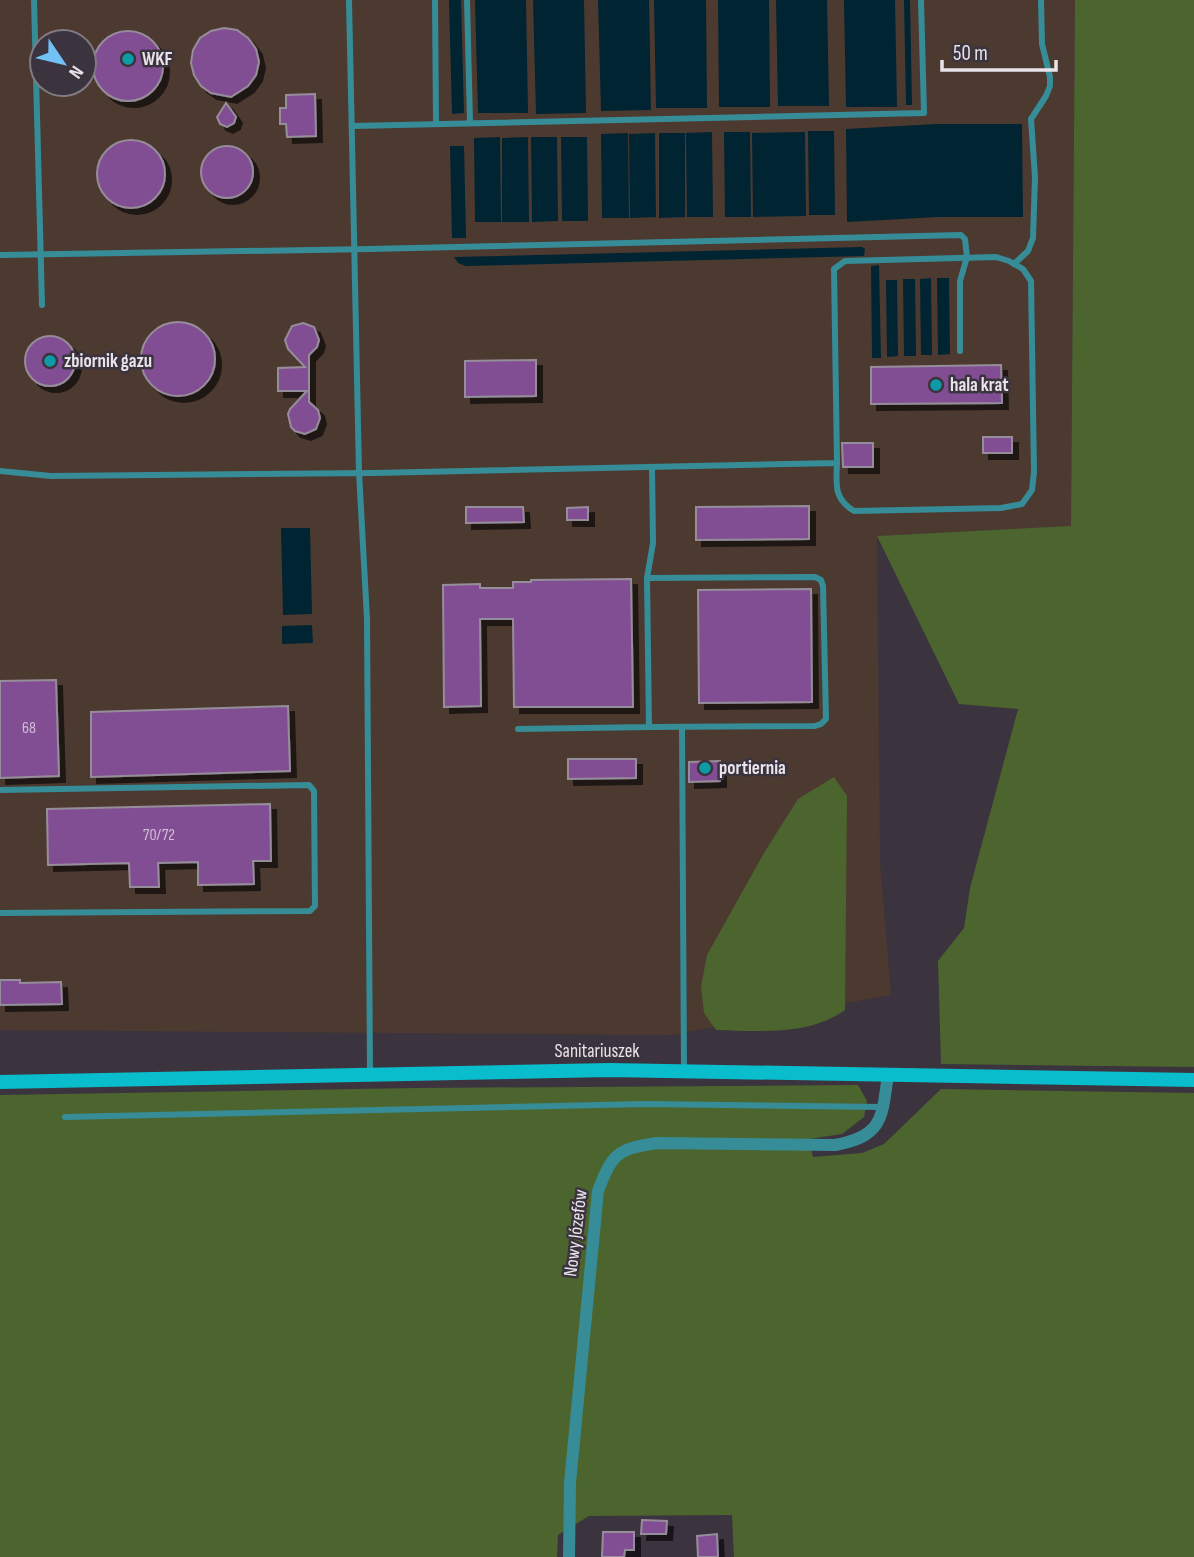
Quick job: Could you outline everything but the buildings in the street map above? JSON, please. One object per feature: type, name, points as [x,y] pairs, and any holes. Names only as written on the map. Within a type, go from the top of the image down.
[{"type":"street","name":"Sanitariuszek","points":[[0,1082],[610,1070],[1194,1080]]},
{"type":"street","name":"Nowy Józefów","points":[[569,1557],[570,1483],[598,1191],[609,1162],[631,1147],[657,1143],[835,1144],[857,1140],[875,1127],[884,1107],[888,1074]]},
{"type":"lane","points":[[34,0],[42,305]]},
{"type":"lane","points":[[349,0],[359,472],[367,619],[370,1074]]},
{"type":"lane","points":[[435,0],[436,123]]},
{"type":"lane","points":[[467,0],[470,122]]},
{"type":"lane","points":[[353,126],[924,113],[921,0]]},
{"type":"lane","points":[[1014,264],[1028,251],[1033,238],[1035,177],[1031,119],[1050,86],[1042,44],[1041,0]]},
{"type":"lane","points":[[0,255],[961,235],[965,239],[967,257],[960,281],[960,351]]},
{"type":"lane","points":[[967,257],[996,257],[1014,264],[1023,269],[1031,281],[1032,490],[1022,504],[1001,508],[854,511],[843,505],[838,496],[834,269],[845,261],[967,257]]},
{"type":"lane","points":[[0,471],[51,476],[374,473],[837,463]]},
{"type":"lane","points":[[649,727],[647,578],[653,543],[652,467]]},
{"type":"lane","points":[[518,729],[821,724],[826,719],[821,580],[815,577],[647,578]]},
{"type":"lane","points":[[682,727],[684,1071]]},
{"type":"lane","points":[[0,790],[309,785],[314,791],[315,881],[315,906],[310,911],[0,913]]},
{"type":"lane","points":[[65,1117],[645,1104],[884,1107]]},
{"type":"shaded area","points":[[0,0],[1075,0],[1071,527],[877,536],[880,862],[891,995],[671,1035],[0,1030]]},
{"type":"green space","points":[[1075,0],[1194,0],[1194,1067],[941,1064],[938,961],[964,928],[970,888],[1018,709],[959,704],[877,536],[1071,526]]},
{"type":"green space","points":[[834,777],[847,796],[845,1010],[816,1024],[800,1028],[766,1031],[716,1030],[704,1013],[701,987],[707,955],[764,853],[798,799]]},
{"type":"green space","points":[[858,1085],[867,1101],[864,1117],[842,1134],[809,1139],[813,1157],[862,1153],[884,1144],[941,1089],[1194,1093],[1194,1557],[734,1557],[732,1515],[589,1516],[558,1535],[557,1557],[0,1557],[0,1095],[417,1088]]},
{"type":"water","points":[[449,0],[461,0],[464,113],[452,114]]},
{"type":"water","points":[[475,0],[526,0],[528,113],[478,113]]},
{"type":"water","points":[[533,0],[584,0],[586,113],[536,114]]},
{"type":"water","points":[[598,0],[649,0],[651,110],[601,111]]},
{"type":"water","points":[[654,0],[706,0],[707,108],[656,108]]},
{"type":"water","points":[[718,0],[769,0],[770,107],[719,107]]},
{"type":"water","points":[[776,0],[827,0],[829,106],[778,106]]},
{"type":"water","points":[[844,0],[895,0],[897,107],[846,107]]},
{"type":"water","points":[[904,0],[910,0],[912,105],[906,105]]},
{"type":"water","points":[[936,124],[1022,124],[1023,217],[937,217],[847,222],[846,129]]},
{"type":"water","points":[[808,131],[834,131],[835,215],[809,215]]},
{"type":"water","points":[[712,132],[713,217],[687,217],[686,133]]},
{"type":"water","points":[[724,132],[750,132],[751,217],[725,217]]},
{"type":"water","points":[[805,132],[806,216],[753,217],[752,133]]},
{"type":"water","points":[[628,133],[629,218],[602,218],[601,134]]},
{"type":"water","points":[[655,133],[656,217],[630,218],[629,134]]},
{"type":"water","points":[[659,133],[685,133],[685,217],[659,218]]},
{"type":"water","points":[[500,137],[501,222],[475,222],[474,138]]},
{"type":"water","points":[[528,137],[529,222],[502,222],[502,138]]},
{"type":"water","points":[[531,137],[557,137],[558,221],[532,222]]},
{"type":"water","points":[[561,137],[587,137],[588,221],[562,221]]},
{"type":"water","points":[[450,146],[464,146],[466,238],[452,238]]},
{"type":"water","points":[[865,249],[864,256],[466,266],[458,263],[454,257]]},
{"type":"water","points":[[879,265],[881,358],[872,358],[871,266]]},
{"type":"water","points":[[931,278],[932,355],[921,355],[920,279]]},
{"type":"water","points":[[937,278],[949,278],[950,354],[938,355]]},
{"type":"water","points":[[903,279],[915,279],[916,356],[904,356]]},
{"type":"water","points":[[886,280],[897,280],[898,356],[887,357]]},
{"type":"water","points":[[281,528],[310,528],[312,614],[283,615]]},
{"type":"water","points":[[312,625],[313,643],[282,644],[282,626]]},
{"type":"place","name":"WKF","points":[[128,59]]},
{"type":"place","name":"zbiornik gazu","points":[[50,361]]},
{"type":"place","name":"hala krat","points":[[936,385]]},
{"type":"place","name":"portiernia","points":[[705,768]]}]
